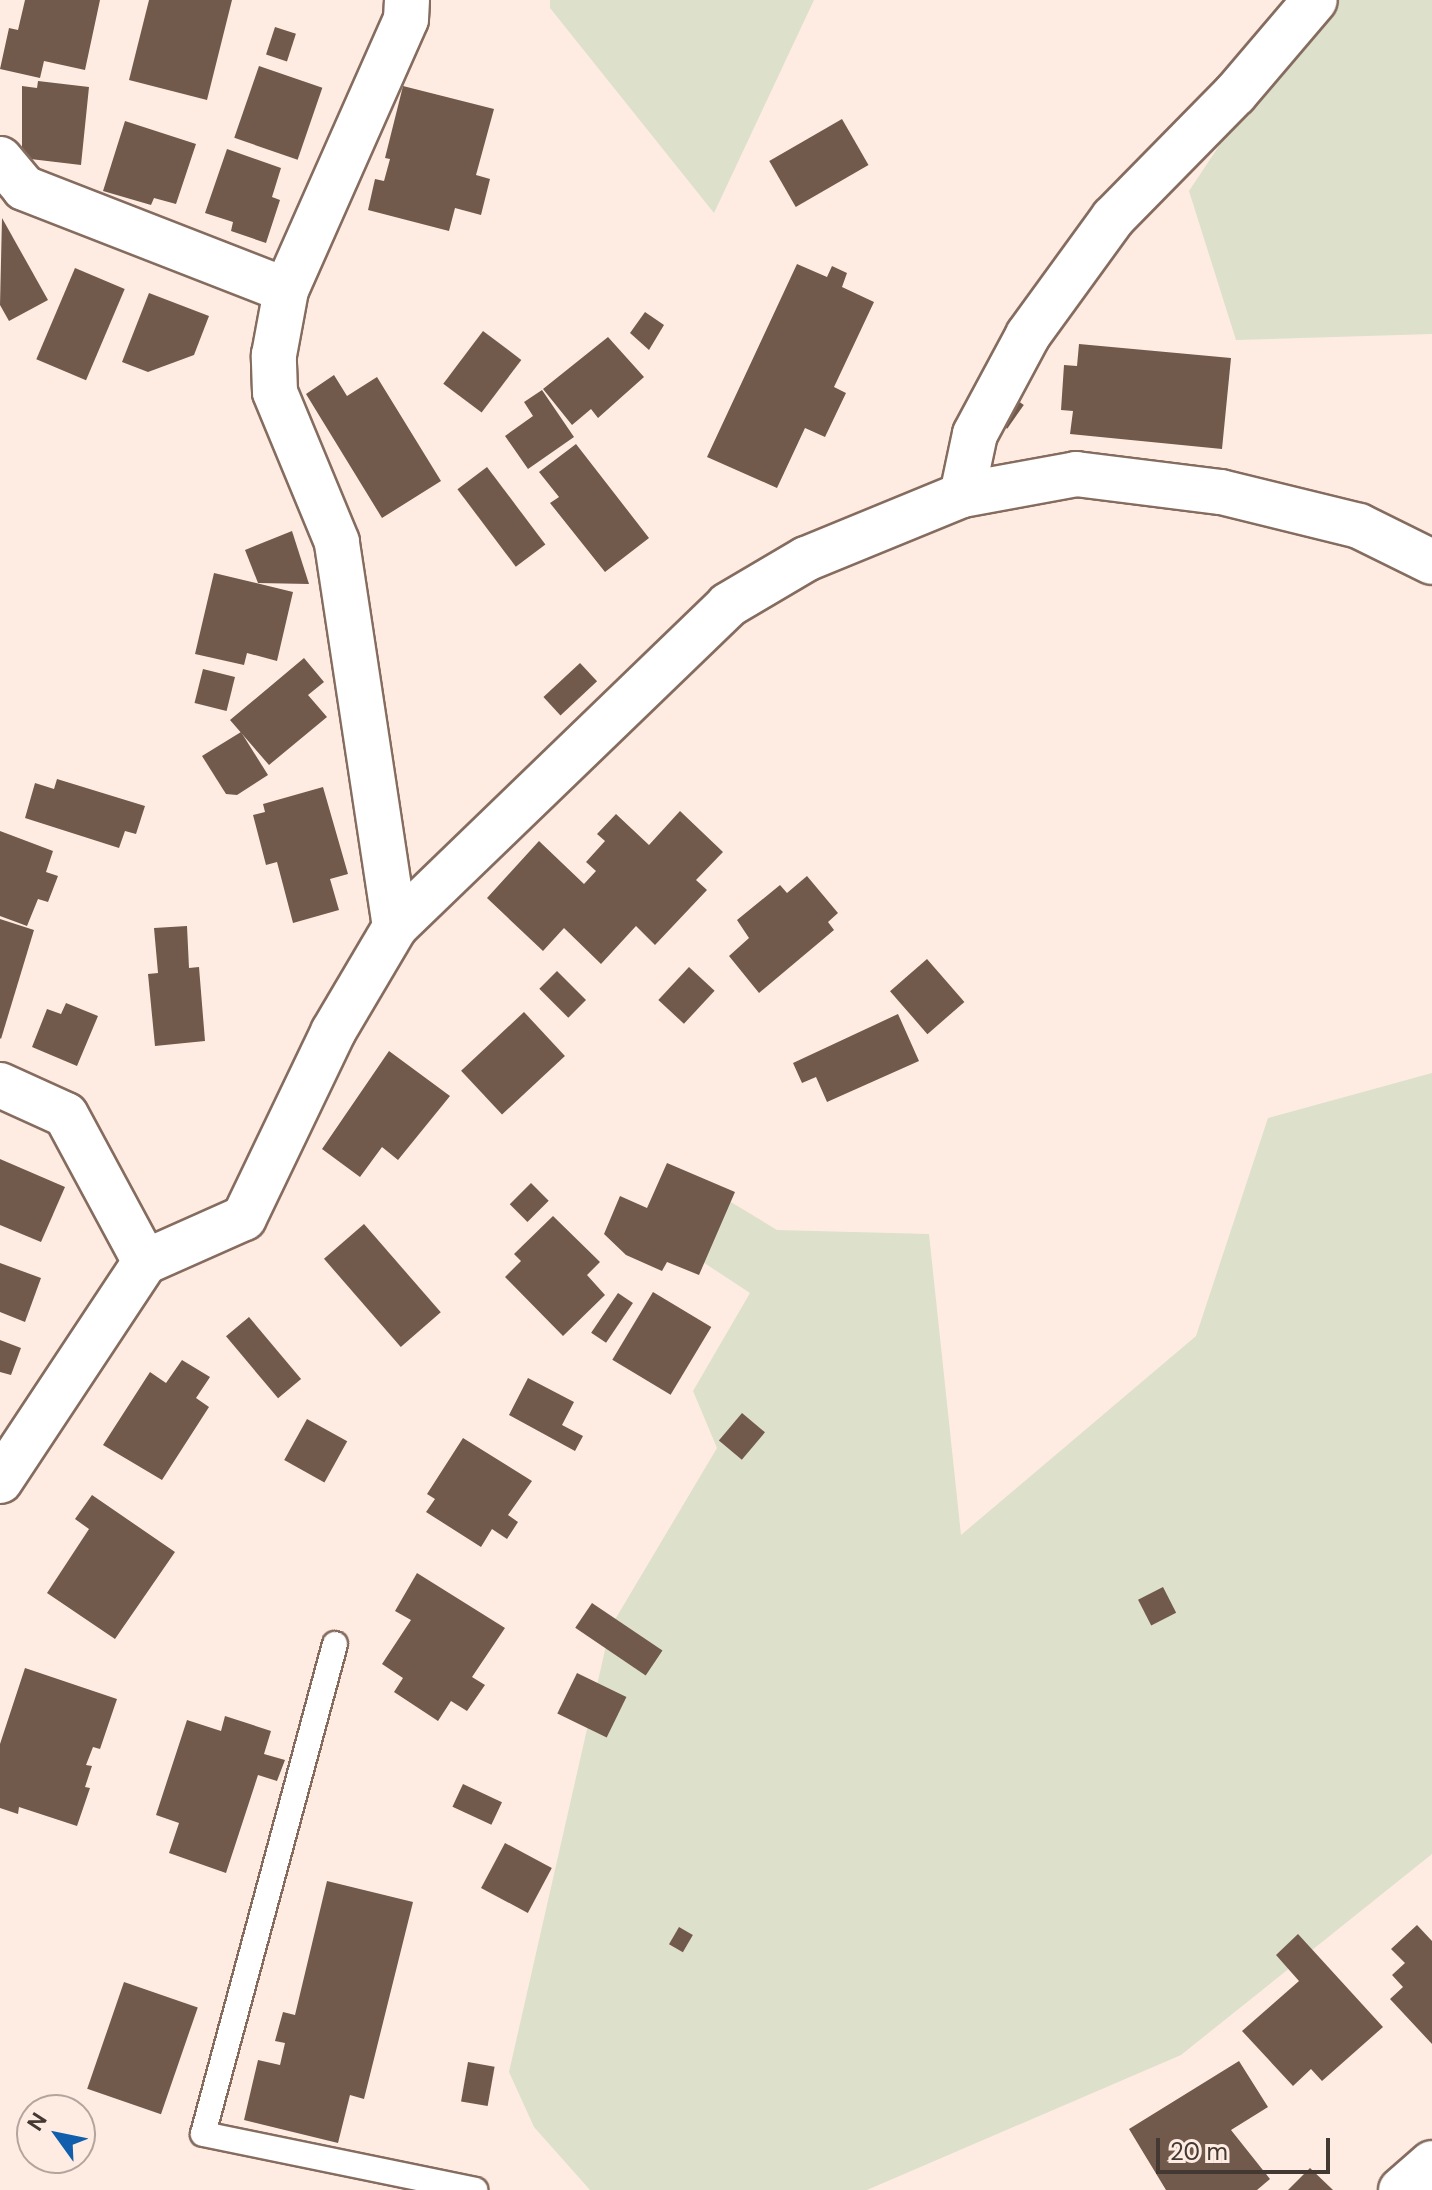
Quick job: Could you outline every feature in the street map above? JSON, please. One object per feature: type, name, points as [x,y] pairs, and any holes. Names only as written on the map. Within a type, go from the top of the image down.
[{"type":"street","points":[[395,927],[337,542],[275,392],[274,355],[286,290],[406,19],[407,0]]},
{"type":"street","points":[[962,495],[975,434],[1028,335],[1113,218],[1235,94],[1315,0]]},
{"type":"street","points":[[0,159],[24,188],[286,290]]},
{"type":"street","points":[[0,1481],[145,1262],[244,1218],[333,1032],[395,927],[728,605],[806,559],[962,495],[1076,474],[1221,492],[1359,526],[1432,562]]},
{"type":"street","points":[[0,1085],[66,1115],[145,1262]]},
{"type":"street","points":[[1401,2190],[1432,2163]]},
{"type":"lane","points":[[335,1644],[203,2134],[475,2190]]},
{"type":"green space","points":[[550,0],[814,0],[714,213],[550,8]]},
{"type":"green space","points":[[1316,0],[1432,0],[1432,334],[1236,340],[1189,191]]},
{"type":"green space","points":[[1432,1073],[1432,1854],[1181,2055],[867,2190],[590,2190],[534,2127],[509,2072],[610,1628],[717,1448],[693,1391],[750,1293],[645,1224],[711,1190],[777,1230],[929,1234],[961,1535],[1196,1336],[1268,1118]]},
{"type":"building","points":[[25,0],[100,0],[85,70],[44,61],[40,78],[0,69],[9,28],[18,30]]},
{"type":"building","points":[[149,0],[232,0],[207,100],[129,80]]},
{"type":"building","points":[[275,27],[296,34],[287,61],[266,55]]},
{"type":"building","points":[[259,66],[322,88],[298,160],[234,138]]},
{"type":"building","points":[[38,81],[89,87],[81,165],[22,158],[22,86],[37,88]]},
{"type":"building","points":[[403,86],[494,109],[476,175],[490,179],[481,215],[455,208],[449,231],[368,210],[375,179],[384,181],[390,159],[385,158]]},
{"type":"building","points":[[842,119],[868,165],[796,207],[769,161]]},
{"type":"building","points":[[125,121],[196,144],[176,204],[154,198],[151,205],[103,191]]},
{"type":"building","points":[[227,149],[281,168],[272,197],[280,200],[266,243],[231,231],[233,222],[205,213]]},
{"type":"building","points":[[2,218],[48,300],[9,321],[0,305]]},
{"type":"building","points":[[797,264],[827,277],[832,266],[847,273],[842,287],[874,302],[834,387],[846,393],[825,437],[805,428],[777,488],[707,457]]},
{"type":"building","points":[[75,268],[125,289],[86,380],[36,359]]},
{"type":"building","points":[[149,293],[209,316],[194,355],[148,372],[122,362]]},
{"type":"building","points":[[645,312],[664,325],[649,350],[630,333]]},
{"type":"building","points":[[483,331],[521,360],[482,413],[443,384]]},
{"type":"building","points":[[608,337],[644,377],[598,418],[591,409],[572,425],[543,389]]},
{"type":"building","points":[[1079,344],[1231,358],[1222,449],[1070,434],[1073,411],[1061,410],[1064,365],[1077,366]]},
{"type":"building","points":[[334,375],[347,396],[377,377],[441,481],[382,518],[306,394]]},
{"type":"building","points":[[542,390],[574,437],[528,469],[505,436],[533,416],[524,402]]},
{"type":"building","points":[[1014,398],[1024,405],[1007,429],[997,422]]},
{"type":"building","points":[[576,444],[649,538],[605,572],[550,503],[559,497],[539,472]]},
{"type":"building","points":[[487,467],[545,544],[516,567],[457,489]]},
{"type":"building","points":[[292,531],[309,584],[258,583],[245,550]]},
{"type":"building","points":[[214,573],[293,592],[277,661],[247,653],[244,665],[195,654]]},
{"type":"building","points":[[304,658],[324,682],[308,695],[327,717],[269,765],[230,720]]},
{"type":"building","points":[[580,663],[597,681],[560,715],[543,697]]},
{"type":"building","points":[[203,669],[235,677],[227,711],[195,703]]},
{"type":"building","points":[[241,732],[268,775],[237,795],[226,794],[202,756]]},
{"type":"building","points":[[57,779],[145,806],[136,834],[125,831],[119,848],[25,818],[35,783],[54,789]]},
{"type":"building","points":[[323,787],[348,874],[330,879],[339,910],[293,923],[277,862],[266,865],[253,815],[265,812],[263,804]]},
{"type":"building","points":[[680,811],[723,852],[696,880],[707,890],[655,945],[636,926],[601,964],[564,928],[543,951],[487,898],[539,841],[584,884],[596,871],[586,862],[605,841],[597,834],[616,814],[649,845]]},
{"type":"building","points":[[0,831],[53,851],[46,872],[58,876],[48,902],[38,899],[27,926],[0,916]]},
{"type":"building","points":[[807,876],[838,913],[828,922],[834,930],[759,993],[729,956],[749,938],[737,920],[780,885],[787,893]]},
{"type":"building","points":[[0,919],[34,930],[1,1039],[0,1038]]},
{"type":"building","points":[[187,926],[189,968],[199,967],[205,1041],[155,1046],[148,974],[158,973],[154,928]]},
{"type":"building","points":[[927,959],[964,1002],[927,1034],[890,991]]},
{"type":"building","points":[[689,967],[715,991],[684,1024],[658,1000]]},
{"type":"building","points":[[557,971],[586,1000],[568,1018],[539,989]]},
{"type":"building","points":[[66,1003],[98,1016],[77,1066],[32,1047],[47,1009],[61,1014]]},
{"type":"building","points":[[524,1012],[565,1056],[502,1115],[461,1071]]},
{"type":"building","points":[[898,1014],[919,1061],[827,1102],[816,1077],[802,1083],[793,1063]]},
{"type":"building","points":[[389,1051],[450,1096],[398,1160],[382,1147],[360,1177],[322,1149]]},
{"type":"building","points":[[0,1159],[65,1187],[41,1242],[0,1225]]},
{"type":"building","points":[[667,1163],[735,1192],[699,1275],[667,1262],[662,1271],[626,1255],[604,1234],[620,1196],[647,1208]]},
{"type":"building","points":[[531,1183],[549,1201],[527,1222],[510,1204]]},
{"type":"building","points":[[553,1216],[600,1262],[587,1275],[605,1295],[563,1336],[505,1277],[521,1261],[514,1254]]},
{"type":"building","points":[[364,1224],[441,1312],[401,1347],[324,1259]]},
{"type":"building","points":[[0,1263],[41,1278],[25,1322],[0,1312]]},
{"type":"building","points":[[653,1292],[711,1327],[671,1395],[612,1360]]},
{"type":"building","points":[[618,1293],[633,1303],[606,1343],[591,1333]]},
{"type":"building","points":[[249,1317],[301,1379],[278,1398],[226,1336]]},
{"type":"building","points":[[0,1340],[21,1348],[11,1375],[0,1372]]},
{"type":"building","points":[[182,1360],[210,1377],[196,1398],[209,1407],[162,1480],[103,1445],[150,1372],[166,1383]]},
{"type":"building","points":[[528,1378],[574,1402],[562,1425],[583,1436],[575,1451],[509,1415]]},
{"type":"building","points":[[742,1413],[765,1432],[742,1460],[719,1441]]},
{"type":"building","points":[[307,1419],[347,1441],[324,1482],[284,1460]]},
{"type":"building","points":[[463,1438],[532,1481],[508,1515],[518,1522],[507,1539],[492,1529],[481,1547],[426,1512],[435,1499],[427,1494]]},
{"type":"building","points":[[92,1495],[175,1552],[115,1639],[47,1593],[89,1529],[75,1519]]},
{"type":"building","points":[[417,1573],[505,1628],[472,1677],[485,1685],[467,1711],[451,1701],[438,1721],[394,1692],[403,1678],[382,1664],[411,1620],[395,1611]]},
{"type":"building","points":[[1163,1587],[1176,1613],[1151,1626],[1138,1600]]},
{"type":"building","points":[[592,1603],[662,1651],[646,1675],[575,1628]]},
{"type":"building","points":[[25,1668],[117,1699],[100,1749],[93,1747],[86,1765],[92,1766],[85,1787],[90,1788],[77,1826],[19,1807],[18,1814],[0,1808],[0,1744]]},
{"type":"building","points":[[577,1673],[626,1697],[607,1738],[557,1713]]},
{"type":"building","points":[[225,1716],[271,1731],[264,1754],[285,1760],[277,1781],[258,1775],[226,1873],[169,1853],[179,1823],[156,1815],[187,1720],[221,1731]]},
{"type":"building","points":[[463,1784],[502,1802],[491,1825],[452,1807]]},
{"type":"building","points":[[505,1843],[552,1868],[528,1913],[481,1888]]},
{"type":"building","points":[[327,1881],[413,1902],[364,2099],[350,2095],[338,2143],[244,2120],[258,2060],[280,2065],[285,2043],[275,2041],[283,2012],[295,2015]]},
{"type":"building","points":[[1417,1925],[1432,1941],[1432,2044],[1390,1999],[1403,1987],[1392,1975],[1405,1963],[1391,1949]]},
{"type":"building","points":[[679,1927],[693,1935],[683,1952],[669,1944]]},
{"type":"building","points":[[1298,1934],[1383,2027],[1322,2081],[1311,2069],[1293,2086],[1242,2031],[1299,1981],[1276,1955]]},
{"type":"building","points":[[124,1982],[198,2007],[161,2114],[87,2089]]},
{"type":"building","points":[[1239,2061],[1268,2107],[1231,2130],[1270,2179],[1257,2190],[1166,2190],[1129,2129]]},
{"type":"building","points":[[468,2062],[495,2067],[488,2106],[461,2101]]},
{"type":"building","points":[[1310,2168],[1333,2190],[1288,2190]]}]
